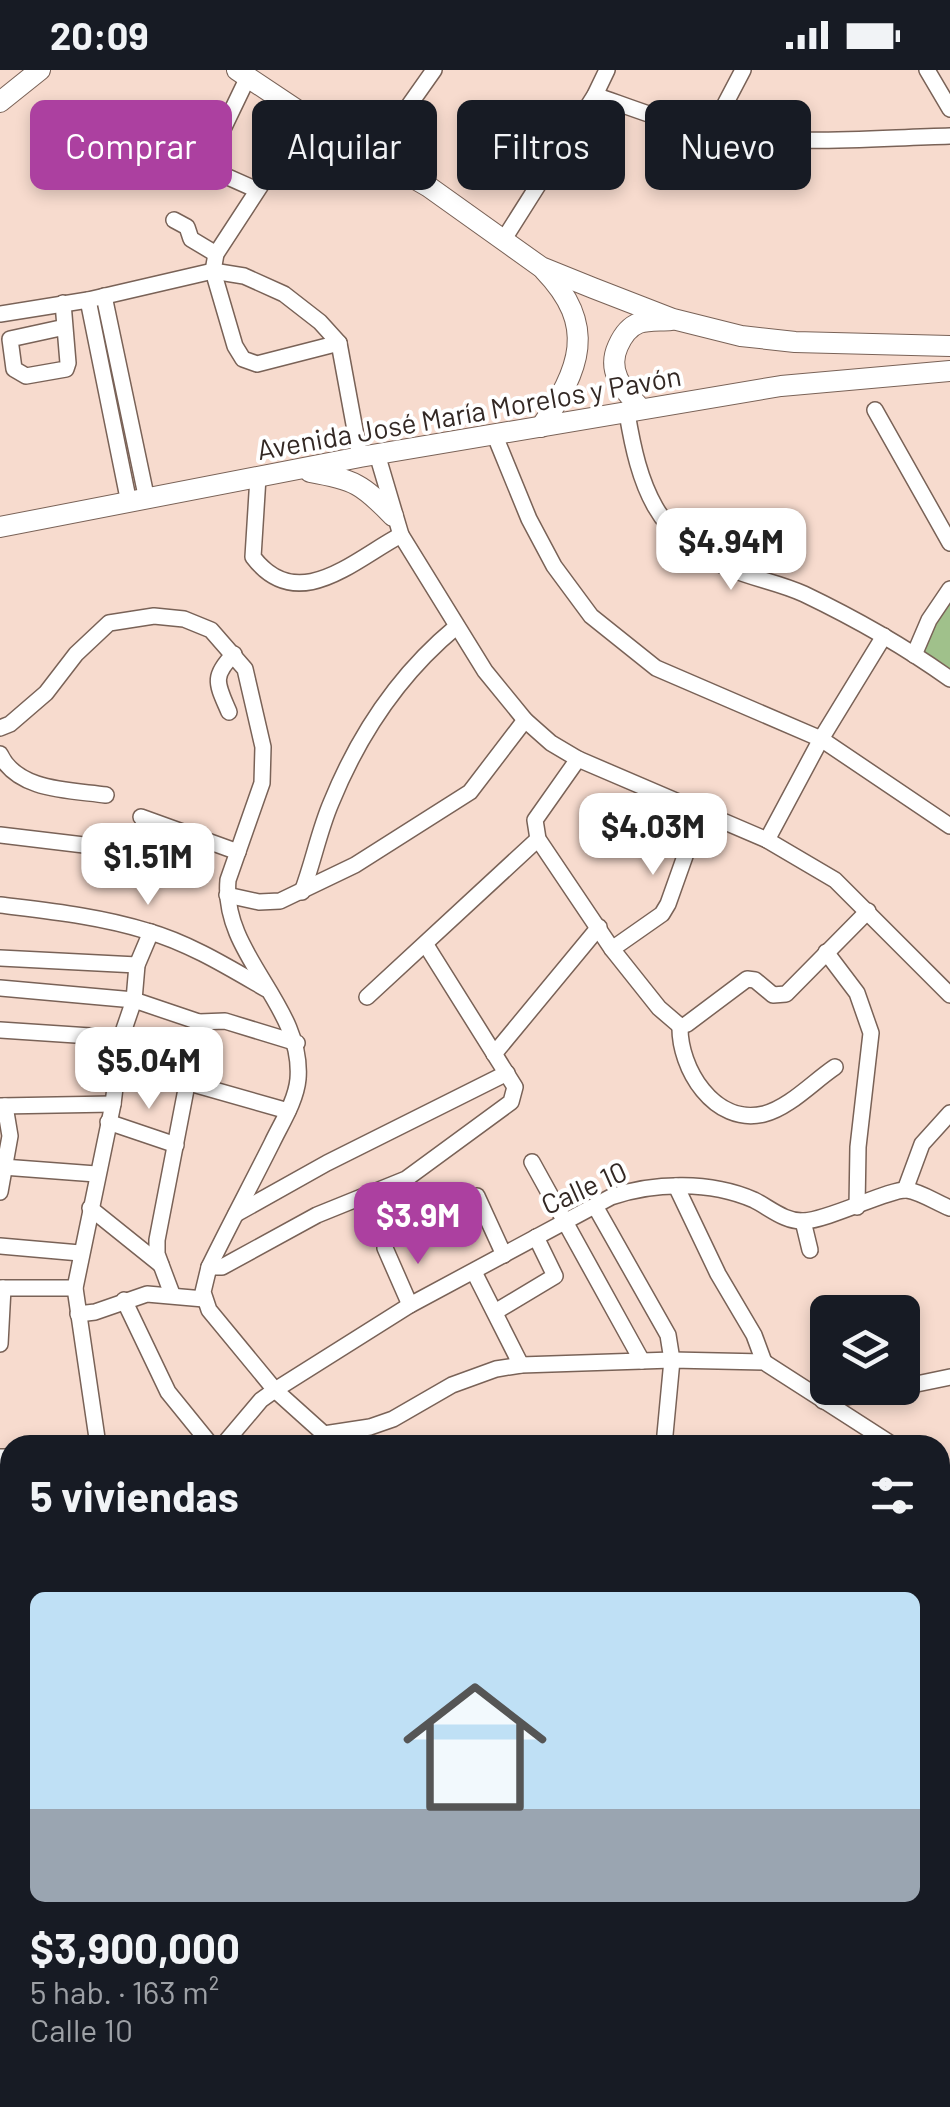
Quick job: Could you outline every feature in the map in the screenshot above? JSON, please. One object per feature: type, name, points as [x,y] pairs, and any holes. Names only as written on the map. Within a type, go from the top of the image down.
[{"type":"main road","points":[[2,97],[37,71]]},
{"type":"main road","points":[[242,74],[282,100]]},
{"type":"main road","points":[[436,190],[541,267],[558,284],[570,306],[579,332],[579,352],[562,395],[541,428]]},
{"type":"main road","points":[[541,267],[673,320],[741,336],[796,342],[950,346]]},
{"type":"main road","points":[[634,411],[613,370],[614,353],[623,334],[640,323],[673,320]]},
{"type":"main road","name":"Avenida José María Morelos y Pavón","points":[[0,527],[369,455],[781,386],[950,371]]},
{"type":"main road","points":[[294,469],[346,478],[370,491],[397,526]]},
{"type":"street","points":[[413,100],[434,70]]},
{"type":"street","points":[[504,239],[607,70]]},
{"type":"street","points":[[728,100],[743,70]]},
{"type":"street","points":[[928,70],[950,108]]},
{"type":"street","points":[[242,74],[210,154],[212,170],[252,188]]},
{"type":"street","points":[[595,95],[645,113]]},
{"type":"street","points":[[811,139],[950,136]]},
{"type":"street","points":[[63,303],[66,368],[18,374],[3,313],[63,303],[96,298],[215,262],[257,190]]},
{"type":"street","points":[[174,220],[187,227],[191,240],[215,262],[284,294],[320,322],[339,343],[369,455],[397,526],[456,627],[526,720],[578,760],[767,840],[834,880],[950,996]]},
{"type":"street","points":[[215,262],[236,346],[243,359],[257,364],[339,343]]},
{"type":"street","points":[[96,298],[138,501]]},
{"type":"street","points":[[10,339],[65,327]]},
{"type":"street","points":[[875,410],[950,544]]},
{"type":"street","points":[[634,411],[636,468],[660,518],[694,550],[729,569],[803,594],[884,636],[950,678]]},
{"type":"street","points":[[495,436],[554,566],[591,616],[656,668],[821,740],[950,826]]},
{"type":"street","points":[[258,478],[253,556],[262,567],[292,582],[314,584],[397,526]]},
{"type":"street","points":[[914,655],[929,620],[950,589]]},
{"type":"street","points":[[0,728],[46,693],[76,654],[110,623],[154,616],[184,619],[211,630],[244,669],[254,698],[262,747],[262,783],[228,880],[227,895],[236,934],[297,1043],[298,1083],[288,1111],[209,1267],[204,1299],[274,1390],[316,1435]]},
{"type":"street","points":[[302,892],[329,807],[362,734],[404,676],[456,627]]},
{"type":"street","points":[[767,840],[884,636]]},
{"type":"street","points":[[229,712],[218,678],[221,667],[234,654]]},
{"type":"street","points":[[227,895],[280,901],[355,865],[470,792],[526,720]]},
{"type":"street","points":[[0,754],[5,765],[16,773],[47,787],[106,795]]},
{"type":"street","points":[[578,760],[535,820],[538,839],[612,949],[659,1008],[680,1026],[686,1068],[697,1086],[738,1114],[762,1115],[777,1109],[835,1067]]},
{"type":"street","points":[[612,949],[662,914],[701,812]]},
{"type":"street","points":[[141,817],[238,852]]},
{"type":"street","points":[[0,835],[109,848]]},
{"type":"street","points":[[367,997],[538,839]]},
{"type":"street","points":[[0,906],[106,920],[151,932],[216,960],[270,991]]},
{"type":"street","points":[[680,1026],[747,979],[755,980],[774,995],[786,994],[868,911]]},
{"type":"street","points":[[494,1054],[599,927]]},
{"type":"street","points":[[96,1435],[74,1288],[112,1104],[121,1038],[134,1000],[137,965],[151,932]]},
{"type":"street","points":[[209,1267],[222,1267],[318,1215],[406,1179],[511,1102],[516,1094],[508,1073],[426,944]]},
{"type":"street","points":[[826,952],[857,993],[871,1033],[858,1147],[857,1207]]},
{"type":"street","points":[[0,958],[137,965]]},
{"type":"street","points":[[0,988],[134,1000],[199,1022],[225,1022],[297,1043]]},
{"type":"street","points":[[172,1294],[157,1240],[199,1022]]},
{"type":"street","points":[[6,1030],[121,1038]]},
{"type":"street","points":[[234,1215],[508,1073]]},
{"type":"street","points":[[186,1082],[288,1111]]},
{"type":"street","points":[[0,1192],[11,1126],[3,1106],[112,1104]]},
{"type":"street","points":[[905,1190],[922,1144],[950,1113]]},
{"type":"street","points":[[108,1122],[176,1145]]},
{"type":"street","points":[[532,1162],[642,1362]]},
{"type":"street","points":[[3,1167],[96,1174]]},
{"type":"street","points":[[676,1186],[718,1274],[754,1335],[764,1362]]},
{"type":"street","name":"Calle 10","points":[[232,1435],[274,1390],[410,1305],[633,1189],[676,1186],[752,1199],[785,1218],[804,1221]]},
{"type":"street","points":[[810,1250],[804,1221],[905,1190],[950,1208]]},
{"type":"street","points":[[477,1196],[504,1254]]},
{"type":"street","points":[[595,1206],[668,1335],[672,1360],[665,1435]]},
{"type":"street","points":[[90,1208],[163,1267]]},
{"type":"street","points":[[494,1312],[555,1276],[536,1237]]},
{"type":"street","points":[[0,1246],[80,1253]]},
{"type":"street","points":[[385,1248],[410,1305]]},
{"type":"street","points":[[474,1272],[521,1365]]},
{"type":"street","points":[[0,1344],[2,1288],[74,1288]]},
{"type":"street","points":[[78,1314],[147,1294],[204,1299]]},
{"type":"street","points":[[124,1300],[168,1392],[196,1435]]},
{"type":"street","points":[[337,1435],[393,1419],[452,1384],[521,1365],[672,1360],[764,1362],[810,1392]]},
{"type":"street","points":[[920,1383],[950,1377]]},
{"type":"street","points":[[829,1405],[877,1435]]},
{"type":"street","points":[[370,1427],[373,1435]]},
{"type":"green space","points":[[950,590],[950,679],[914,655]]}]
